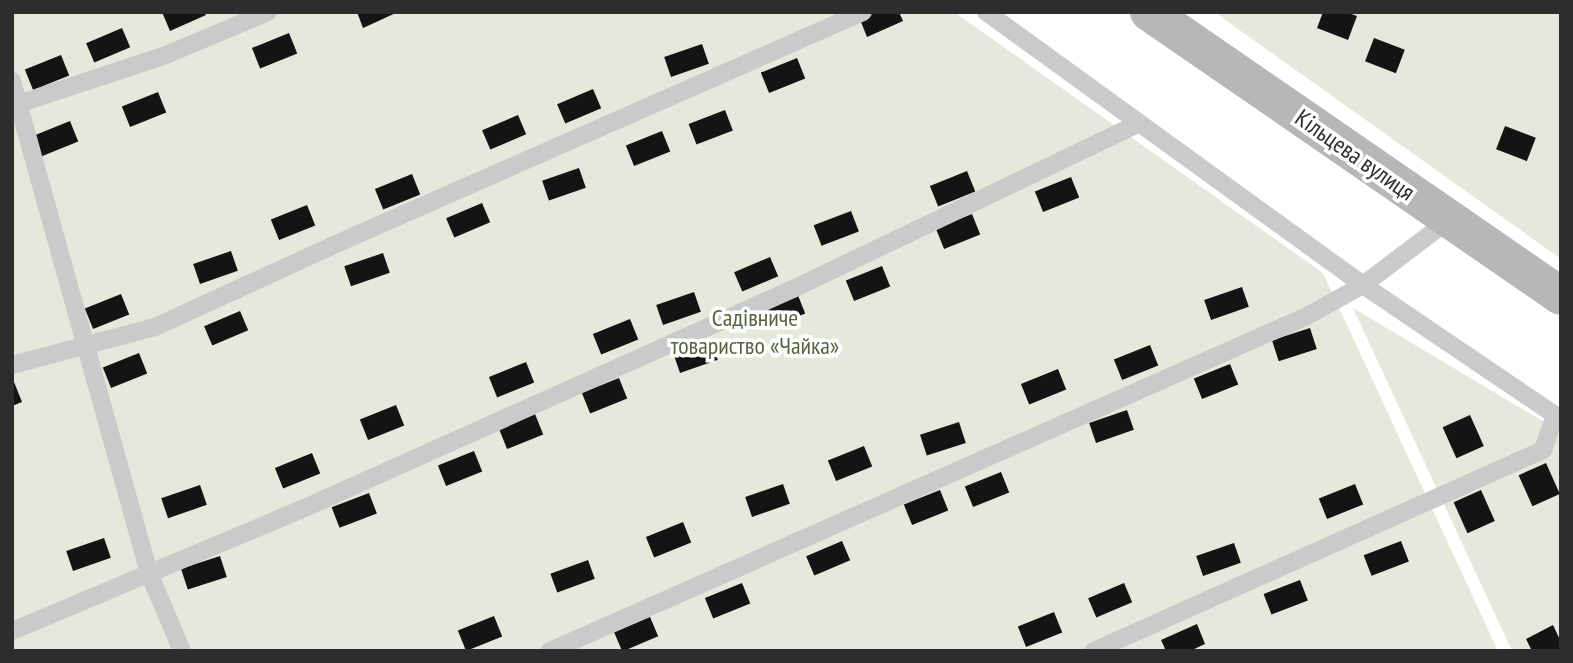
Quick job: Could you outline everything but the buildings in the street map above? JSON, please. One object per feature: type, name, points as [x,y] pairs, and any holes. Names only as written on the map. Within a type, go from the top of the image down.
[{"type":"main road","name":"Кільцева вулиця","points":[[1149,12],[1561,296]]},
{"type":"lane","points":[[15,105],[166,55],[268,12]]},
{"type":"lane","points":[[12,366],[155,327],[354,236],[863,12]]},
{"type":"lane","points":[[986,12],[1363,285],[1555,415],[1544,450],[1094,651]]},
{"type":"lane","points":[[12,81],[15,105],[88,345],[149,573],[182,651]]},
{"type":"lane","points":[[12,631],[300,510],[793,289],[1139,123]]},
{"type":"lane","points":[[550,651],[1307,316],[1363,285],[1448,220]]},
{"type":"green space","name":"Садівниче товариство «Чайка»","points":[[12,12],[954,12],[1323,273],[1498,651],[12,651]]},
{"type":"green space","points":[[1215,12],[1561,12],[1561,259],[1238,29]]},
{"type":"green space","points":[[1353,308],[1561,432],[1561,651],[1512,651]]}]
